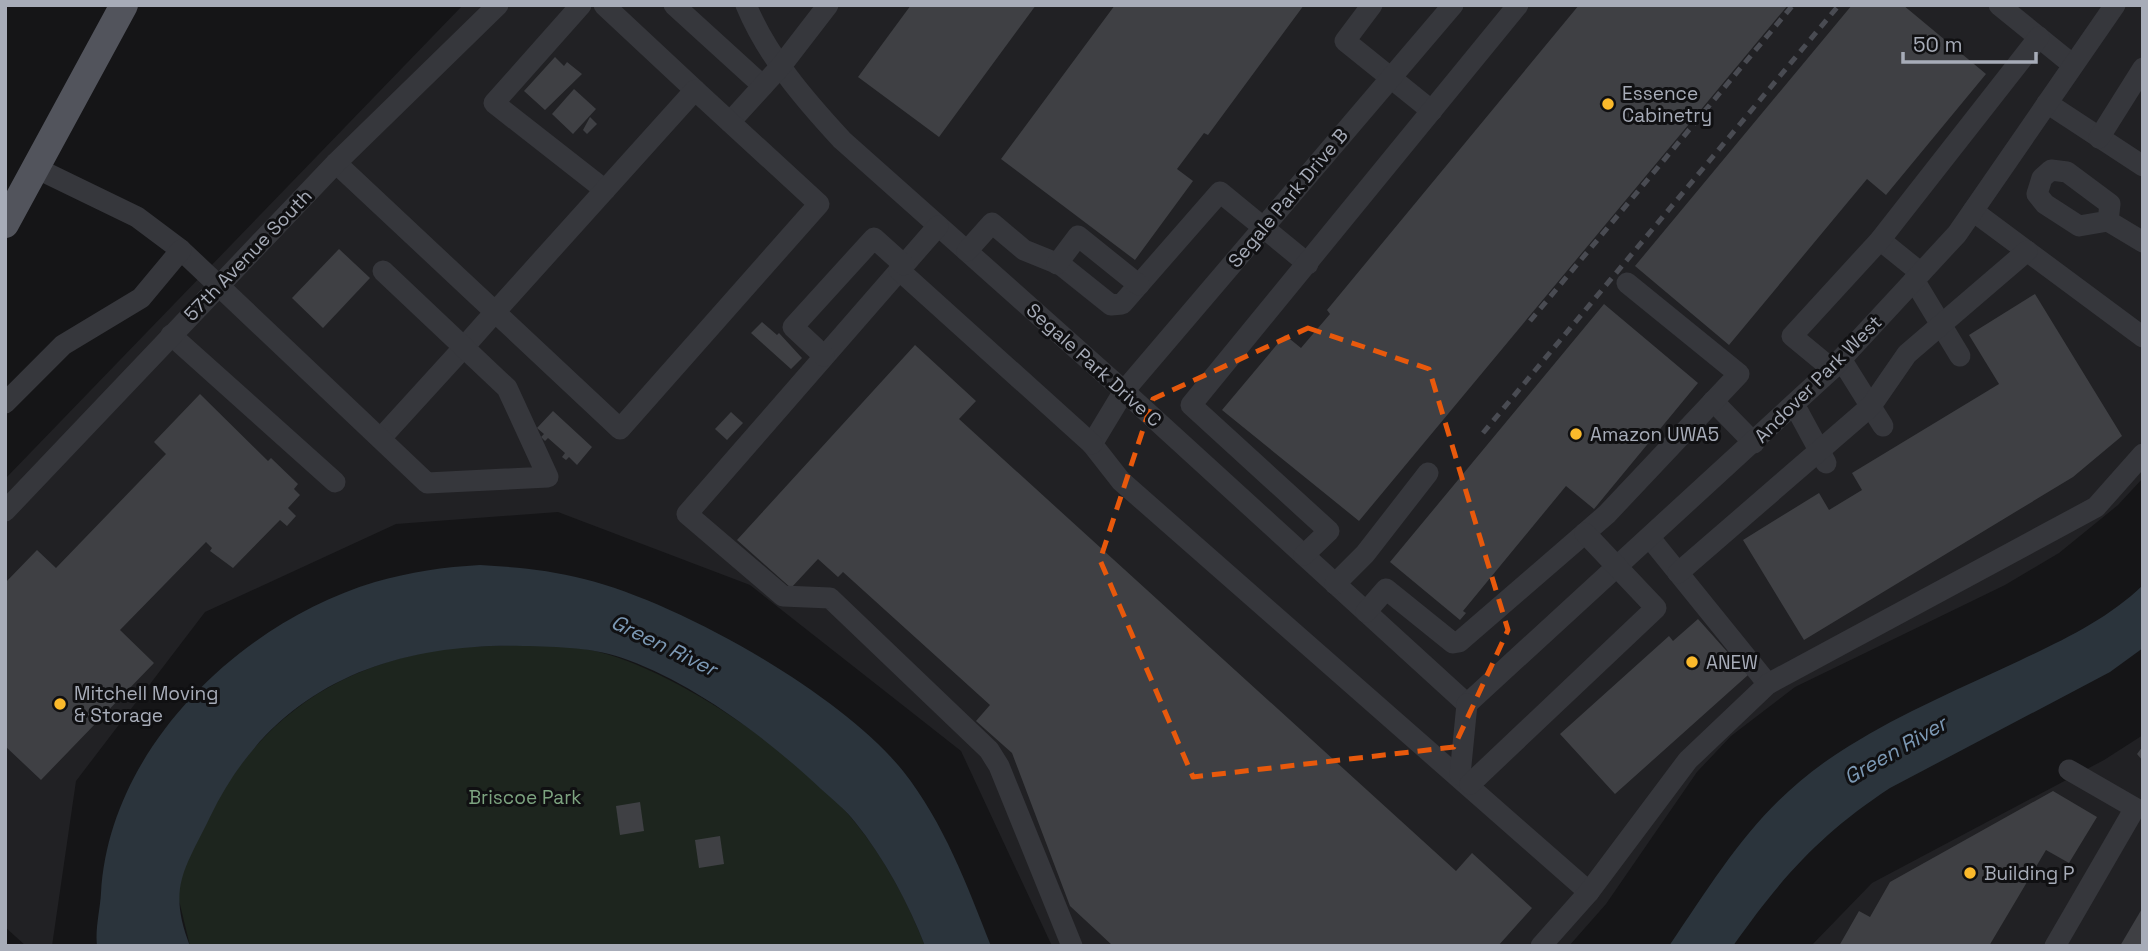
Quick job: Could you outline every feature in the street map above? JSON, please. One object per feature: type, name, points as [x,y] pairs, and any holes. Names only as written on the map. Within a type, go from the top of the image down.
[{"type":"main road","points":[[5,223],[124,5]]},
{"type":"street","name":"57th Avenue South","points":[[5,511],[219,284],[337,163],[498,5]]},
{"type":"street","points":[[581,5],[494,103],[605,190]]},
{"type":"street","points":[[337,163],[620,429],[819,204],[604,5]]},
{"type":"street","points":[[674,5],[763,86]]},
{"type":"street","name":"Segale Park Drive C","points":[[746,5],[782,66],[808,103],[842,140],[1124,391],[1466,704]]},
{"type":"street","points":[[730,122],[782,66],[828,5]]},
{"type":"street","points":[[1372,5],[1345,41],[1432,111]]},
{"type":"street","name":"Segale Park Drive B","points":[[1092,444],[1124,391],[1453,5]]},
{"type":"street","points":[[1304,555],[1329,531],[1191,405],[1518,5]]},
{"type":"street","points":[[1999,5],[2074,65]]},
{"type":"street","name":"Andover Park West","points":[[1466,704],[1795,406],[1957,234],[2115,5]]},
{"type":"street","points":[[1883,426],[1871,406],[1836,364],[1792,336],[1880,240],[2039,37]]},
{"type":"street","points":[[2099,138],[2143,68]]},
{"type":"street","points":[[381,438],[695,90]]},
{"type":"street","points":[[2047,103],[2143,166]]},
{"type":"street","points":[[2012,154],[2042,178]]},
{"type":"street","points":[[36,168],[137,217],[181,250],[428,483],[548,477],[508,388],[383,271]]},
{"type":"street","points":[[2108,221],[2110,204],[2067,172],[2052,170],[2042,178],[2037,194],[2045,204],[2079,226],[2108,221],[2143,242]]},
{"type":"street","points":[[967,251],[992,223],[1024,250],[1057,264],[1111,305],[1122,304],[1220,192],[1308,264]]},
{"type":"street","points":[[1973,211],[2143,337]]},
{"type":"street","points":[[938,226],[687,514],[782,596],[830,598],[989,750],[999,766],[1072,946]]},
{"type":"street","points":[[1057,264],[1078,236],[1139,285]]},
{"type":"street","points":[[824,356],[793,327],[874,238],[901,267],[1092,444],[1121,481],[1465,780],[1589,892]]},
{"type":"street","points":[[1880,240],[1917,276],[1960,356]]},
{"type":"street","points":[[5,403],[63,345],[141,298],[181,250]]},
{"type":"street","points":[[1678,573],[1823,458],[1871,406],[1907,354],[2027,251]]},
{"type":"street","points":[[1366,612],[1386,589],[1452,643],[1459,642],[1585,533],[1739,374],[1628,284]]},
{"type":"street","points":[[171,335],[335,482]]},
{"type":"street","points":[[1713,401],[1754,443]]},
{"type":"street","points":[[1795,406],[1823,458]]},
{"type":"street","points":[[1541,946],[1589,892],[1688,760],[1768,684],[2096,507],[2143,454]]},
{"type":"street","points":[[1335,584],[1365,554],[1428,473]]},
{"type":"street","points":[[1465,780],[1656,608],[1585,533]]},
{"type":"street","points":[[1650,538],[1768,684]]},
{"type":"street","points":[[1465,780],[1466,704]]},
{"type":"street","points":[[2055,946],[2135,808],[2069,770]]},
{"type":"highlighted area","points":[[1308,328],[1429,369],[1508,630],[1454,747],[1193,777],[1100,560],[1153,399]]},
{"type":"shaded area","points":[[463,5],[2143,5],[2143,478],[2118,505],[2059,553],[2005,585],[1795,687],[1731,736],[1697,772],[1606,904],[1569,946],[1052,946],[961,751],[750,585],[558,512],[396,524],[205,612],[76,781],[52,946],[26,946],[5,927],[5,479]]},
{"type":"shaded area","points":[[2143,735],[2143,946],[1811,946],[1872,883],[2104,760]]},
{"type":"green space","name":"Briscoe Park","points":[[548,645],[599,652],[631,662],[665,678],[737,720],[803,770],[854,821],[894,880],[925,946],[190,946],[177,892],[180,880],[200,832],[224,788],[252,751],[284,719],[321,692],[362,671],[409,656],[461,647]]},
{"type":"water","name":"Green River","points":[[480,565],[532,569],[584,579],[666,608],[757,655],[841,712],[875,742],[918,791],[943,833],[991,946],[925,946],[894,881],[876,850],[851,817],[778,751],[730,715],[679,684],[628,660],[603,652],[523,646],[473,647],[425,653],[380,665],[338,682],[300,705],[266,735],[236,772],[193,851],[182,879],[180,893],[183,926],[190,946],[97,946],[101,893],[110,840],[128,789],[156,741],[191,698],[232,660],[277,627],[325,601],[401,575]]},
{"type":"water","name":"Green River","points":[[2143,585],[2143,648],[2110,672],[1890,788],[1865,805],[1822,840],[1785,878],[1733,946],[1669,946],[1747,836],[1768,811],[1818,767],[1891,722],[2085,627],[2115,608]]},
{"type":"building","points":[[911,5],[1036,5],[939,137],[858,77]]},
{"type":"building","points":[[1115,5],[1304,5],[1208,135],[1204,133],[1177,169],[1193,181],[1135,260],[1001,159]]},
{"type":"building","points":[[1579,5],[1788,5],[1359,521],[1222,410],[1285,335],[1301,348],[1330,314],[1327,310]]},
{"type":"building","points":[[1852,5],[1903,5],[1986,74],[1886,195],[1867,179],[1729,345],[1635,266]]},
{"type":"building","points":[[555,57],[564,66],[567,62],[582,74],[545,110],[524,91]]},
{"type":"building","points":[[574,89],[596,109],[573,134],[552,114]]},
{"type":"building","points":[[590,117],[597,124],[587,134],[583,130]]},
{"type":"building","points":[[339,249],[370,278],[323,328],[292,298]]},
{"type":"building","points":[[2035,294],[2122,436],[2073,477],[1804,640],[1743,540],[1819,493],[1829,510],[1862,490],[1852,473],[1999,384],[1969,335]]},
{"type":"building","name":"Amazon UWA5","points":[[1604,304],[1698,383],[1594,509],[1566,486],[1463,611],[1466,613],[1460,620],[1390,562]]},
{"type":"building","points":[[762,322],[777,335],[779,333],[802,358],[791,369],[751,333]]},
{"type":"building","points":[[915,345],[976,401],[959,419],[1456,871],[1472,853],[1532,908],[1498,946],[1113,946],[1070,906],[1012,753],[976,721],[990,705],[843,572],[838,577],[818,559],[791,588],[737,540]]},
{"type":"building","points":[[200,394],[268,461],[271,458],[298,484],[294,489],[300,495],[288,508],[296,516],[287,526],[280,520],[233,568],[210,551],[212,548],[206,542],[120,630],[154,663],[41,780],[5,746],[5,583],[37,550],[56,568],[166,454],[154,442]]},
{"type":"building","points":[[553,411],[592,447],[577,465],[569,457],[566,460],[562,457],[565,453],[548,438],[545,441],[541,437],[544,434],[537,428]]},
{"type":"building","points":[[731,412],[743,423],[727,440],[715,429]]},
{"type":"building","points":[[1698,619],[1748,675],[1615,794],[1560,734],[1669,636],[1673,641]]},
{"type":"building","points":[[2143,746],[2143,761],[2137,754]]},
{"type":"building","name":"Building P","points":[[2053,791],[2097,817],[2069,863],[2046,850],[1989,946],[1839,946],[1859,911],[1870,917],[1890,882]]},
{"type":"building","points":[[640,802],[644,831],[620,835],[616,806]]},
{"type":"building","points":[[720,836],[724,864],[699,868],[695,840]]},
{"type":"building","points":[[2143,907],[2143,946],[2120,946]]},
{"type":"railway","points":[[1530,321],[1793,5]]},
{"type":"railway","points":[[1483,433],[1839,5]]},
{"type":"place","name":"Essence Cabinetry","points":[[1608,104]]},
{"type":"place","name":"Amazon UWA5","points":[[1576,434]]},
{"type":"place","name":"ANEW","points":[[1692,662]]},
{"type":"place","name":"Mitchell Moving & Storage","points":[[60,704]]},
{"type":"place","name":"Building P","points":[[1970,873]]}]
